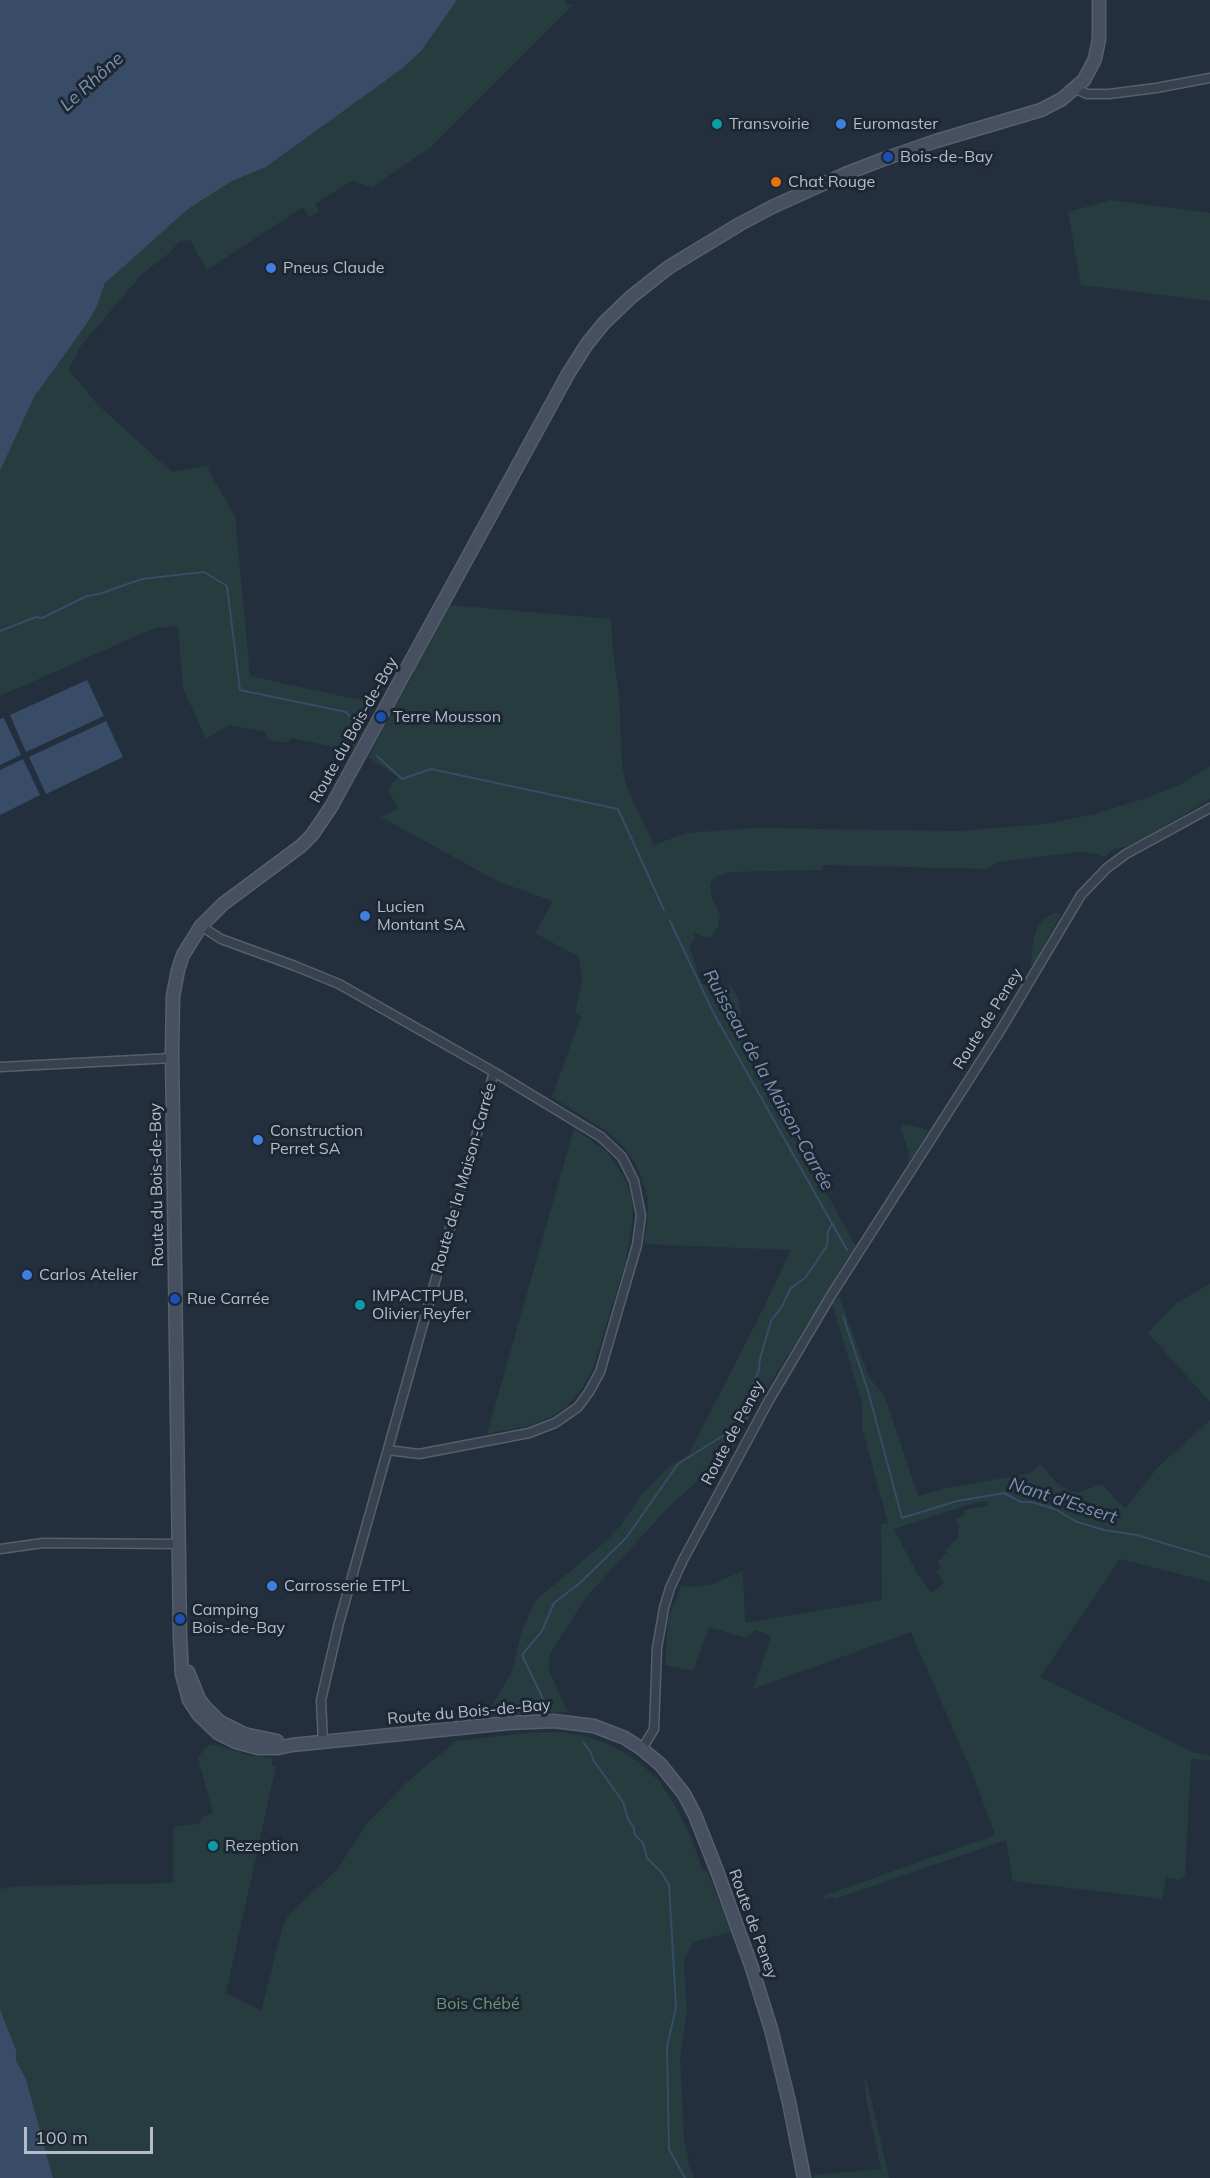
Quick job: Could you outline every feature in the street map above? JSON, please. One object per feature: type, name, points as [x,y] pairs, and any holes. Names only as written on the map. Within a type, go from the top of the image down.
[{"type":"main road","name":"Route du Bois-de-Bay","points":[[642,1749],[625,1738],[594,1726],[554,1721],[509,1723],[278,1748],[258,1748],[236,1742],[218,1733],[199,1715],[189,1700],[182,1674],[178,1544],[171,1021],[175,981],[183,955],[201,926],[223,904],[301,846],[322,821],[568,374],[587,344],[622,305],[669,267],[706,244],[808,190],[936,141],[1041,110],[1062,99],[1076,88],[1089,72],[1098,49],[1099,0]]},
{"type":"main road","name":"Route de Peney","points":[[642,1749],[662,1765],[684,1794],[695,1815],[717,1871],[751,1965],[771,2030],[789,2102],[804,2178]]},
{"type":"street","points":[[1076,88],[1091,94],[1109,94],[1210,78]]},
{"type":"street","name":"Route de Peney","points":[[642,1749],[654,1729],[657,1648],[661,1619],[670,1588],[768,1402],[824,1306],[1000,1031],[1081,895],[1107,868],[1126,854],[1210,808]]},
{"type":"street","name":"Route de la Maison-Carrée","points":[[201,926],[221,939],[339,984],[494,1071],[339,1623],[321,1709],[323,1743]]},
{"type":"street","points":[[0,1067],[172,1058]]},
{"type":"street","points":[[388,1450],[419,1454],[512,1437],[545,1428],[571,1413],[584,1400],[600,1372],[637,1245],[641,1215],[639,1198],[631,1174],[622,1157],[592,1130],[494,1071]]},
{"type":"street","points":[[0,1549],[43,1543],[178,1544]]},
{"type":"green space","points":[[411,0],[564,0],[566,4],[573,5],[431,147],[372,187],[352,181],[315,204],[319,211],[309,218],[303,207],[207,270],[190,240],[180,241],[168,254],[142,274],[80,347],[69,370],[98,405],[172,472],[209,465],[208,470],[235,516],[250,676],[374,703],[370,704],[365,715],[360,714],[355,717],[358,727],[357,736],[361,735],[353,751],[292,738],[286,743],[267,739],[265,732],[229,725],[206,739],[183,688],[178,626],[157,628],[141,634],[0,696],[0,471],[34,397],[96,308],[99,296],[93,284],[147,245],[188,209],[232,181],[266,167],[403,68],[421,51]]},
{"type":"green space","points":[[1110,200],[1210,213],[1210,301],[1081,285],[1068,212]]},
{"type":"green space","points":[[450,605],[611,619],[619,695],[622,765],[627,788],[654,845],[686,833],[756,828],[959,831],[1045,824],[1095,814],[1152,796],[1183,783],[1210,766],[1210,799],[1142,840],[1114,849],[1104,857],[1095,853],[1079,852],[998,862],[987,869],[823,865],[821,870],[729,872],[715,877],[710,884],[712,898],[720,914],[718,927],[711,937],[707,938],[694,933],[695,939],[689,945],[701,983],[716,988],[730,985],[738,998],[741,1013],[737,1030],[856,1247],[754,1409],[733,1448],[667,1509],[587,1596],[551,1652],[548,1666],[568,1712],[487,1715],[512,1671],[522,1630],[536,1600],[605,1542],[620,1526],[644,1492],[669,1467],[689,1454],[791,1250],[644,1244],[648,1199],[634,1161],[625,1148],[605,1130],[552,1097],[581,1017],[575,1013],[582,982],[579,957],[535,933],[553,901],[499,882],[381,817],[399,808],[387,790],[398,777],[368,757]]},
{"type":"green space","points":[[1055,913],[1061,914],[1033,965],[1031,964],[1033,942],[1037,927],[1045,918]]},
{"type":"green space","points":[[903,1124],[929,1130],[908,1164],[909,1153],[900,1127]]},
{"type":"green space","points":[[574,1128],[608,1153],[628,1186],[633,1205],[626,1260],[593,1369],[581,1390],[567,1406],[551,1417],[528,1426],[487,1434]]},
{"type":"green space","points":[[1210,1284],[1210,1402],[1148,1333],[1176,1303]]},
{"type":"green space","points":[[839,1296],[869,1377],[885,1397],[918,1496],[947,1488],[1032,1473],[1040,1464],[1058,1484],[1070,1491],[1079,1492],[1102,1484],[1125,1509],[1158,1467],[1210,1420],[1210,1582],[1120,1559],[1040,1677],[1192,1752],[1210,1756],[1210,1760],[1191,1759],[1185,1876],[1179,1880],[1166,1877],[1162,1899],[1013,1881],[1006,1840],[835,1899],[833,1897],[824,1900],[823,1896],[995,1835],[975,1780],[911,1632],[753,1689],[771,1636],[756,1630],[745,1638],[709,1627],[693,1671],[665,1665],[668,1619],[681,1586],[695,1587],[713,1584],[743,1571],[745,1623],[882,1600],[881,1524],[888,1523],[862,1428],[862,1403],[832,1303]],"holes":[[[987,1501],[988,1506],[965,1510],[965,1515],[955,1519],[959,1525],[957,1539],[945,1550],[947,1553],[942,1556],[943,1558],[937,1562],[941,1567],[936,1571],[944,1583],[932,1593],[918,1575],[894,1529],[977,1502]]]},
{"type":"green space","name":"Bois Chébé","points":[[560,1732],[586,1736],[611,1745],[638,1761],[660,1782],[690,1835],[703,1871],[707,1871],[731,1932],[694,1942],[686,1955],[684,1965],[687,2012],[680,2057],[684,2138],[694,2178],[53,2178],[26,2079],[16,2061],[16,2050],[0,2009],[0,1889],[20,1886],[173,1883],[173,1829],[177,1826],[198,1824],[203,1817],[213,1813],[198,1758],[205,1748],[217,1745],[247,1755],[273,1758],[272,1765],[276,1766],[226,1993],[261,2011],[283,1926],[288,1916],[338,1868],[369,1821],[407,1782],[456,1741],[526,1733]]},
{"type":"green space","points":[[864,2075],[889,2178],[814,2178],[814,2175],[881,2169],[866,2099]]},
{"type":"water","name":"Le Rhône","points":[[0,0],[457,0],[421,51],[403,68],[266,167],[232,181],[188,209],[105,283],[88,322],[34,397],[0,471]]},
{"type":"water","points":[[87,680],[104,716],[26,752],[10,715]]},
{"type":"water","points":[[4,718],[21,755],[0,765],[0,719]]},
{"type":"water","points":[[106,721],[123,757],[46,794],[29,757]]},
{"type":"water","points":[[23,759],[40,795],[0,815],[0,770]]},
{"type":"water","points":[[0,2009],[16,2050],[16,2061],[26,2079],[53,2178],[0,2178]]},
{"type":"waterway","name":"Ruisseau de la Maison-Carrée","points":[[0,631],[36,617],[42,618],[87,596],[142,579],[204,572],[227,586],[240,690],[346,712],[353,720],[360,719]]},
{"type":"waterway","name":"Ruisseau de la Maison-Carrée","points":[[377,756],[402,779],[431,769],[618,809],[664,910]]},
{"type":"waterway","name":"Ruisseau de la Maison-Carrée","points":[[670,921],[714,1014],[847,1250]]},
{"type":"waterway","points":[[545,1703],[522,1655],[542,1631],[554,1603],[580,1583],[626,1538],[678,1464],[740,1425],[747,1418],[752,1408],[752,1387],[759,1370],[771,1321],[781,1308],[791,1288],[805,1278],[827,1246],[828,1231],[832,1224]]},
{"type":"waterway","name":"Nant d'Essert","points":[[843,1316],[868,1391],[902,1518],[957,1501],[1004,1493],[1021,1502],[1031,1502],[1055,1509],[1077,1522],[1104,1530],[1137,1535],[1210,1557]]},
{"type":"waterway","points":[[583,1742],[623,1802],[635,1835],[643,1843],[647,1858],[662,1873],[669,1885],[676,2007],[667,2047],[669,2149],[685,2178]]},
{"type":"place","name":"Transvoirie","points":[[717,124]]},
{"type":"place","name":"Euromaster","points":[[841,124]]},
{"type":"place","name":"Bois-de-Bay","points":[[888,157]]},
{"type":"place","name":"Chat Rouge","points":[[776,182]]},
{"type":"place","name":"Pneus Claude","points":[[271,268]]},
{"type":"place","name":"Terre Mousson","points":[[381,717]]},
{"type":"place","name":"Lucien Montant SA","points":[[365,916]]},
{"type":"place","name":"Construction Perret SA","points":[[258,1140]]},
{"type":"place","name":"Carlos Atelier","points":[[27,1275]]},
{"type":"place","name":"Rue Carrée","points":[[175,1299]]},
{"type":"place","name":"IMPACTPUB, Olivier Reyfer","points":[[360,1305]]},
{"type":"place","name":"Carrosserie ETPL","points":[[272,1586]]},
{"type":"place","name":"Camping Bois-de-Bay","points":[[180,1619]]},
{"type":"place","name":"Rezeption","points":[[213,1846]]}]
